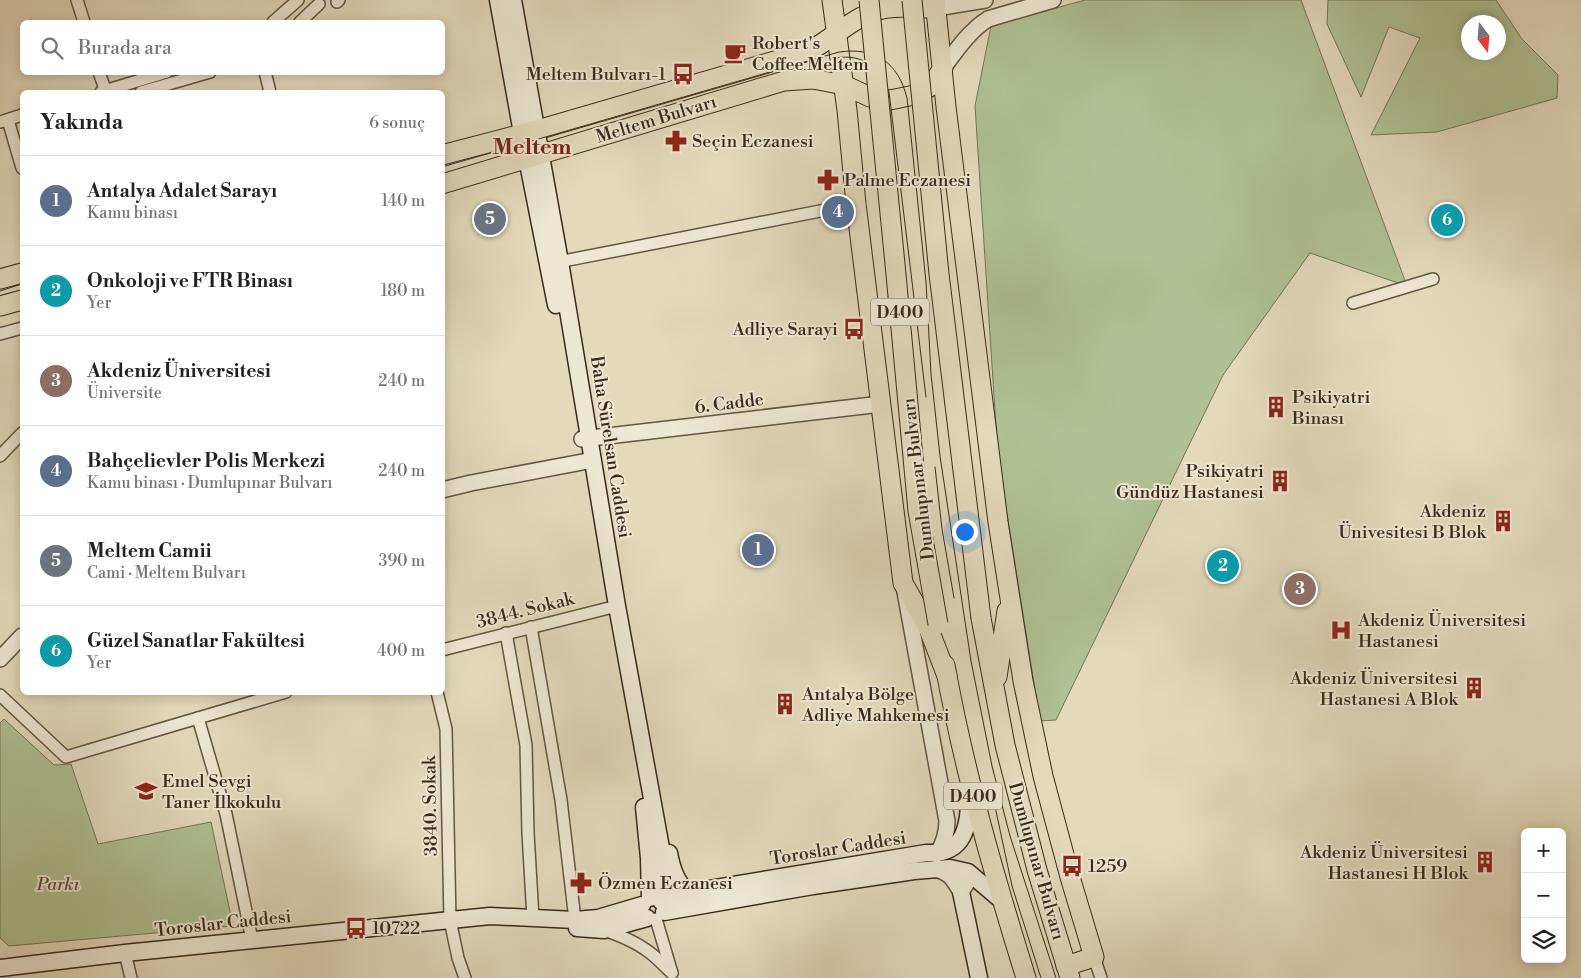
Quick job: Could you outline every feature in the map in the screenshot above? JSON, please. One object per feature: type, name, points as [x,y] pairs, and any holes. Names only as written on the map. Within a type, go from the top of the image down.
[{"type":"main road","name":"Baha Sürelsan Caddesi","points":[[498,0],[530,131]]},
{"type":"main road","name":"Baha Sürelsan Caddesi","points":[[513,0],[534,156],[590,461],[644,805],[653,909]]},
{"type":"main road","points":[[832,0],[844,86],[856,204],[903,583],[928,627],[947,676]]},
{"type":"main road","name":"Dumlupınar Bulvarı","points":[[869,0],[918,511],[947,676],[970,783],[1001,900],[1026,978]]},
{"type":"main road","name":"Dumlupınar Bulvarı","points":[[912,0],[939,274],[981,618],[1004,745],[1037,870],[1068,972]]},
{"type":"main road","points":[[836,33],[859,18],[880,10],[936,4],[948,117],[998,522],[1023,681],[1034,741],[1070,877],[1094,957],[1068,972]]},
{"type":"main road","name":"Meltem Bulvarı","points":[[445,154],[809,51],[820,46],[836,33]]},
{"type":"main road","points":[[844,86],[881,100],[907,98],[919,94],[932,85],[943,68]]},
{"type":"main road","name":"Meltem Bulvarı","points":[[445,183],[784,82],[813,79],[844,86]]},
{"type":"main road","points":[[0,278],[20,273]]},
{"type":"main road","points":[[0,306],[20,301]]},
{"type":"main road","points":[[994,693],[1010,590]]},
{"type":"main road","name":"Baha Sürelsan Caddesi","points":[[613,606],[663,859],[653,909]]},
{"type":"main road","name":"Toroslar Caddesi","points":[[1,970],[125,953],[490,916],[575,920],[598,918],[914,871],[936,861],[959,842],[964,834],[968,820],[970,783]]},
{"type":"main road","points":[[658,833],[668,851],[674,875],[688,893]]},
{"type":"main road","name":"Toroslar Caddesi","points":[[450,920],[604,930],[653,909],[673,896],[926,853],[936,861],[968,872],[1001,900]]},
{"type":"main road","points":[[961,892],[979,978]]},
{"type":"street","points":[[77,0],[83,20]]},
{"type":"street","points":[[275,20],[298,0]]},
{"type":"street","points":[[943,68],[958,48],[981,24],[993,18],[1053,0]]},
{"type":"street","points":[[936,4],[976,1]]},
{"type":"street","points":[[302,20],[319,4]]},
{"type":"street","points":[[101,75],[104,90]]},
{"type":"street","points":[[110,90],[158,75]]},
{"type":"street","points":[[148,90],[200,75]]},
{"type":"street","points":[[266,75],[270,90]]},
{"type":"street","points":[[20,116],[4,121],[20,163]]},
{"type":"street","points":[[554,263],[856,204]]},
{"type":"street","points":[[1353,303],[1432,279]]},
{"type":"street","points":[[0,334],[20,329]]},
{"type":"street","name":"6. Cadde","points":[[586,438],[881,404]]},
{"type":"street","points":[[0,456],[20,435]]},
{"type":"street","points":[[445,489],[590,461]]},
{"type":"street","points":[[903,583],[947,821],[945,838],[936,861],[950,875],[961,892],[972,875]]},
{"type":"street","name":"3844. Sokak","points":[[445,649],[613,606]]},
{"type":"street","points":[[532,627],[561,800],[575,920]]},
{"type":"street","points":[[506,633],[526,744],[528,833],[533,918]]},
{"type":"street","points":[[0,659],[20,638]]},
{"type":"street","points":[[240,695],[243,704]]},
{"type":"street","points":[[0,696],[66,757],[275,695]]},
{"type":"street","name":"3840. Sokak","points":[[438,695],[446,729],[450,920],[458,958],[465,978]]},
{"type":"street","points":[[198,718],[226,814],[252,940]]},
{"type":"street","points":[[653,909],[673,975]]},
{"type":"street","points":[[604,930],[638,944],[654,956],[673,975]]},
{"type":"street","points":[[125,953],[131,978]]},
{"type":"street","points":[[1094,957],[1101,978]]},
{"type":"green space","points":[[1085,0],[1301,0],[1407,286],[1310,253],[1223,375],[1056,720],[1040,721],[998,457],[975,106],[991,26]]},
{"type":"green space","points":[[1328,0],[1496,0],[1506,15],[1522,39],[1558,75],[1557,98],[1437,132],[1371,135],[1420,38],[1389,27],[1361,97],[1327,24]]},
{"type":"green space","name":"Parkı","points":[[4,719],[54,765],[71,764],[98,844],[211,822],[233,926],[9,946],[0,938],[0,723]]},
{"type":"tram line","points":[[445,166],[839,52],[864,52],[874,55],[891,66],[898,75],[907,98],[926,282],[931,374],[940,456],[971,661],[992,766],[1010,836],[1056,978]]},
{"type":"tram line","points":[[836,58],[854,58],[869,64],[881,76],[889,92],[926,397]]},
{"type":"tram line","points":[[0,291],[20,285]]},
{"type":"tram line","points":[[935,467],[942,529],[954,598]]},
{"type":"tram line","points":[[993,797],[1012,886],[1041,978]]},
{"type":"place","name":"Robert's Coffee Meltem","points":[[735,53]]},
{"type":"place","name":"Meltem Bulvarı-1","points":[[683,74]]},
{"type":"place","name":"Seçin Eczanesi","points":[[676,141]]},
{"type":"place","name":"Palme Eczanesi","points":[[828,180]]},
{"type":"place","name":"Bahçelievler Polis Merkezi","points":[[838,212]]},
{"type":"place","name":"Meltem Camii","points":[[490,219]]},
{"type":"place","name":"Güzel Sanatlar Fakültesi","points":[[1447,220]]},
{"type":"place","name":"Adliye Sarayi","points":[[854,329]]},
{"type":"place","name":"Psikiyatri Binası","points":[[1276,407]]},
{"type":"place","name":"Psikiyatri Gündüz Hastanesi","points":[[1280,481]]},
{"type":"place","name":"Akdeniz Ünivesitesi B Blok","points":[[1503,521]]},
{"type":"place","name":"Antalya Adalet Sarayı","points":[[758,550]]},
{"type":"place","name":"Onkoloji ve FTR Binası","points":[[1223,566]]},
{"type":"place","name":"Akdeniz Üniversitesi","points":[[1300,589]]},
{"type":"place","name":"Akdeniz Üniversitesi Hastanesi","points":[[1341,630]]},
{"type":"place","name":"Akdeniz Üniversitesi Hastanesi A Blok","points":[[1474,688]]},
{"type":"place","name":"Antalya Bölge Adliye Mahkemesi","points":[[785,704]]},
{"type":"place","name":"Emel Sevgi Taner İlkokulu","points":[[146,791]]},
{"type":"place","name":"Akdeniz Üniversitesi Hastanesi H Blok","points":[[1485,862]]},
{"type":"place","name":"1259","points":[[1072,866]]},
{"type":"place","name":"Özmen Eczanesi","points":[[581,883]]},
{"type":"place","name":"10722","points":[[356,928]]},
{"type":"district","name":"Meltem","points":[[532,146]]}]
